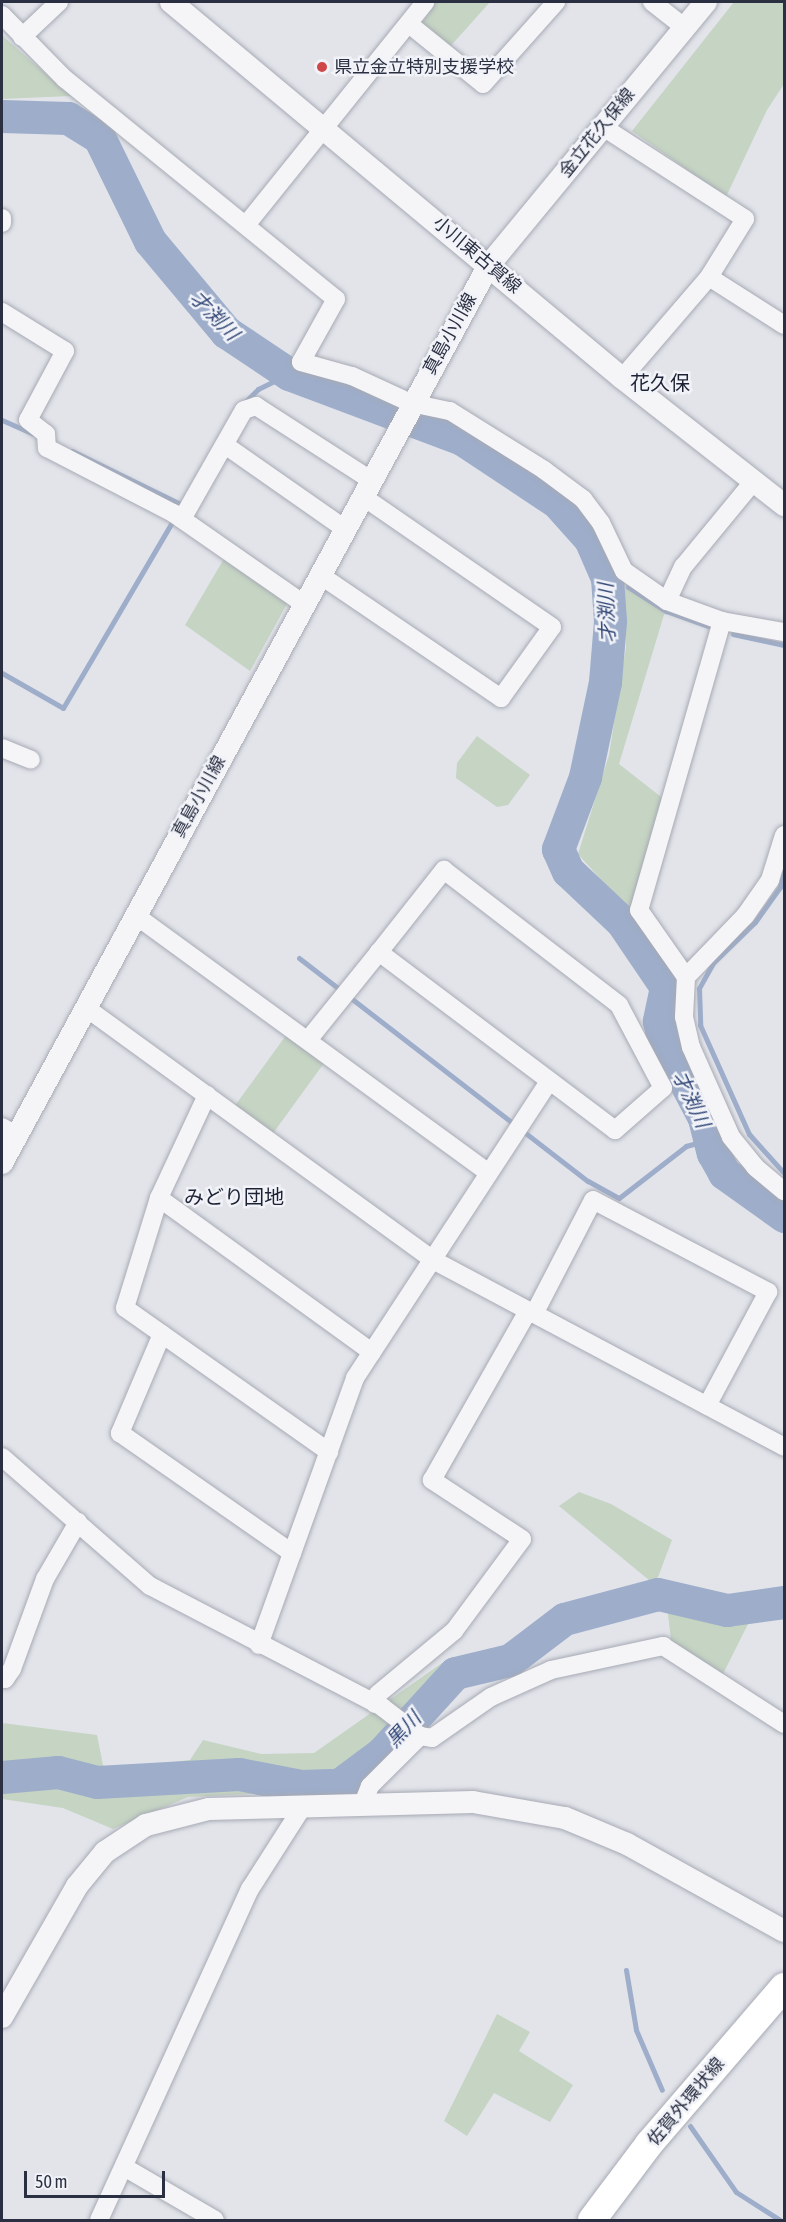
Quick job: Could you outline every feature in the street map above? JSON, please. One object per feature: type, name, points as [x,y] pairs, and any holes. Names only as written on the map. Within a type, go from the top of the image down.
[{"type":"main road","name":"佐賀外環状線","points":[[592,2220],[649,2144],[784,1987]]},
{"type":"street","points":[[22,37],[59,2]]},
{"type":"street","name":"小川東古賀線","points":[[171,2],[324,127],[622,378],[784,505]]},
{"type":"street","points":[[246,225],[425,2]]},
{"type":"street","points":[[409,24],[483,84],[556,2]]},
{"type":"street","points":[[652,2],[684,27]]},
{"type":"street","name":"金立花久保線","points":[[489,265],[706,2]]},
{"type":"street","points":[[2,15],[65,79],[336,299],[301,362],[352,376],[411,403],[450,411],[583,499],[601,523],[624,572],[667,601],[722,621],[784,632]]},
{"type":"street","points":[[603,127],[745,219],[709,277],[622,378]]},
{"type":"street","points":[[2,218],[2,223]]},
{"type":"street","name":"真島小川線","points":[[2,1163],[9,1131],[85,1007],[411,403],[489,265]]},
{"type":"street","points":[[709,277],[784,325]]},
{"type":"street","points":[[2,312],[65,351],[28,420],[47,441],[177,516],[304,604]]},
{"type":"street","points":[[177,516],[225,445],[244,410],[256,406],[552,627],[501,698],[320,575]]},
{"type":"street","points":[[225,445],[345,529]]},
{"type":"street","points":[[667,601],[683,567],[754,481]]},
{"type":"street","points":[[722,621],[639,910],[686,977],[684,1017],[691,1047],[731,1137],[755,1167],[784,1191]]},
{"type":"street","points":[[2,748],[31,760]]},
{"type":"street","points":[[686,977],[745,916],[770,880],[784,835]]},
{"type":"street","points":[[308,1041],[444,870],[620,1005],[663,1088],[615,1130],[379,952]]},
{"type":"street","points":[[135,915],[488,1172]]},
{"type":"street","points":[[85,1007],[433,1260],[784,1448]]},
{"type":"street","points":[[259,1645],[356,1378],[549,1081]]},
{"type":"street","points":[[207,1095],[159,1198],[125,1308],[329,1452]]},
{"type":"street","points":[[159,1198],[372,1352]]},
{"type":"street","points":[[378,1705],[378,1694],[454,1631],[522,1539],[432,1480],[531,1313],[593,1200],[768,1292],[707,1406]]},
{"type":"street","points":[[162,1334],[120,1433],[292,1553]]},
{"type":"street","points":[[2,1457],[150,1586],[259,1645],[378,1705],[420,1736],[432,1738],[490,1697],[550,1670],[663,1646],[784,1724]]},
{"type":"street","points":[[2,1678],[5,1679],[12,1669],[45,1579],[78,1522]]},
{"type":"street","points":[[363,1804],[370,1786],[420,1736]]},
{"type":"street","points":[[2,2016],[78,1886],[105,1852],[146,1825],[209,1809],[473,1802],[565,1818],[627,1844],[784,1931]]},
{"type":"street","points":[[99,2220],[250,1889],[303,1806]]},
{"type":"street","points":[[124,2168],[215,2220]]},
{"type":"green space","points":[[436,2],[490,2],[448,49],[420,26]]},
{"type":"green space","points":[[734,2],[784,2],[784,84],[767,110],[726,197],[632,131]]},
{"type":"green space","points":[[2,34],[5,38],[71,96],[2,99]]},
{"type":"green space","points":[[225,557],[289,600],[250,671],[185,625]]},
{"type":"green space","points":[[624,579],[666,608],[619,764],[665,800],[633,915],[578,854],[609,755],[626,647]]},
{"type":"green space","points":[[477,736],[530,775],[508,805],[497,807],[456,778],[457,763]]},
{"type":"green space","points":[[287,1034],[325,1062],[273,1134],[235,1106]]},
{"type":"green space","points":[[579,1492],[611,1504],[672,1540],[655,1585],[559,1506]]},
{"type":"green space","points":[[667,1606],[723,1618],[784,1608],[784,1619],[750,1620],[722,1676],[672,1648]]},
{"type":"green space","points":[[442,1663],[455,1666],[453,1679],[392,1753],[339,1790],[188,1797],[113,1829],[63,1808],[2,1799],[2,1723],[97,1735],[104,1770],[190,1760],[203,1740],[261,1754],[314,1753]]},
{"type":"green space","points":[[497,2014],[530,2032],[519,2051],[573,2085],[550,2122],[494,2093],[467,2136],[444,2121]]},
{"type":"waterway","name":"才渕川","points":[[2,116],[68,118],[99,137],[150,241],[226,332],[289,374],[462,439],[557,502],[590,539],[607,578],[610,621],[605,682],[585,777],[558,849],[568,871],[622,922],[666,987],[659,1021],[664,1042],[704,1118],[713,1153],[724,1173],[784,1216]]},
{"type":"waterway","points":[[243,404],[258,389],[289,374]]},
{"type":"waterway","points":[[2,420],[33,434]]},
{"type":"waterway","points":[[72,451],[182,505]]},
{"type":"waterway","points":[[2,673],[63,708],[175,517]]},
{"type":"waterway","points":[[628,587],[666,611],[708,626]]},
{"type":"waterway","points":[[733,634],[784,645]]},
{"type":"waterway","points":[[784,872],[780,887],[755,922],[713,963],[699,988],[700,1025],[749,1134],[784,1173]]},
{"type":"waterway","points":[[299,958],[588,1181],[619,1198],[686,1146],[709,1140]]},
{"type":"waterway","name":"黒川","points":[[2,1777],[58,1772],[97,1782],[239,1774],[301,1786],[339,1785],[382,1753],[455,1673],[510,1660],[564,1619],[658,1594],[727,1610],[784,1602]]},
{"type":"waterway","points":[[626,1970],[636,2030],[662,2090]]},
{"type":"waterway","points":[[690,2126],[736,2192],[780,2220]]},
{"type":"place","name":"県立金立特別支援学校","points":[[322,67]]},
{"type":"district","name":"花久保","points":[[660,382]]},
{"type":"district","name":"みどり団地","points":[[234,1196]]}]
